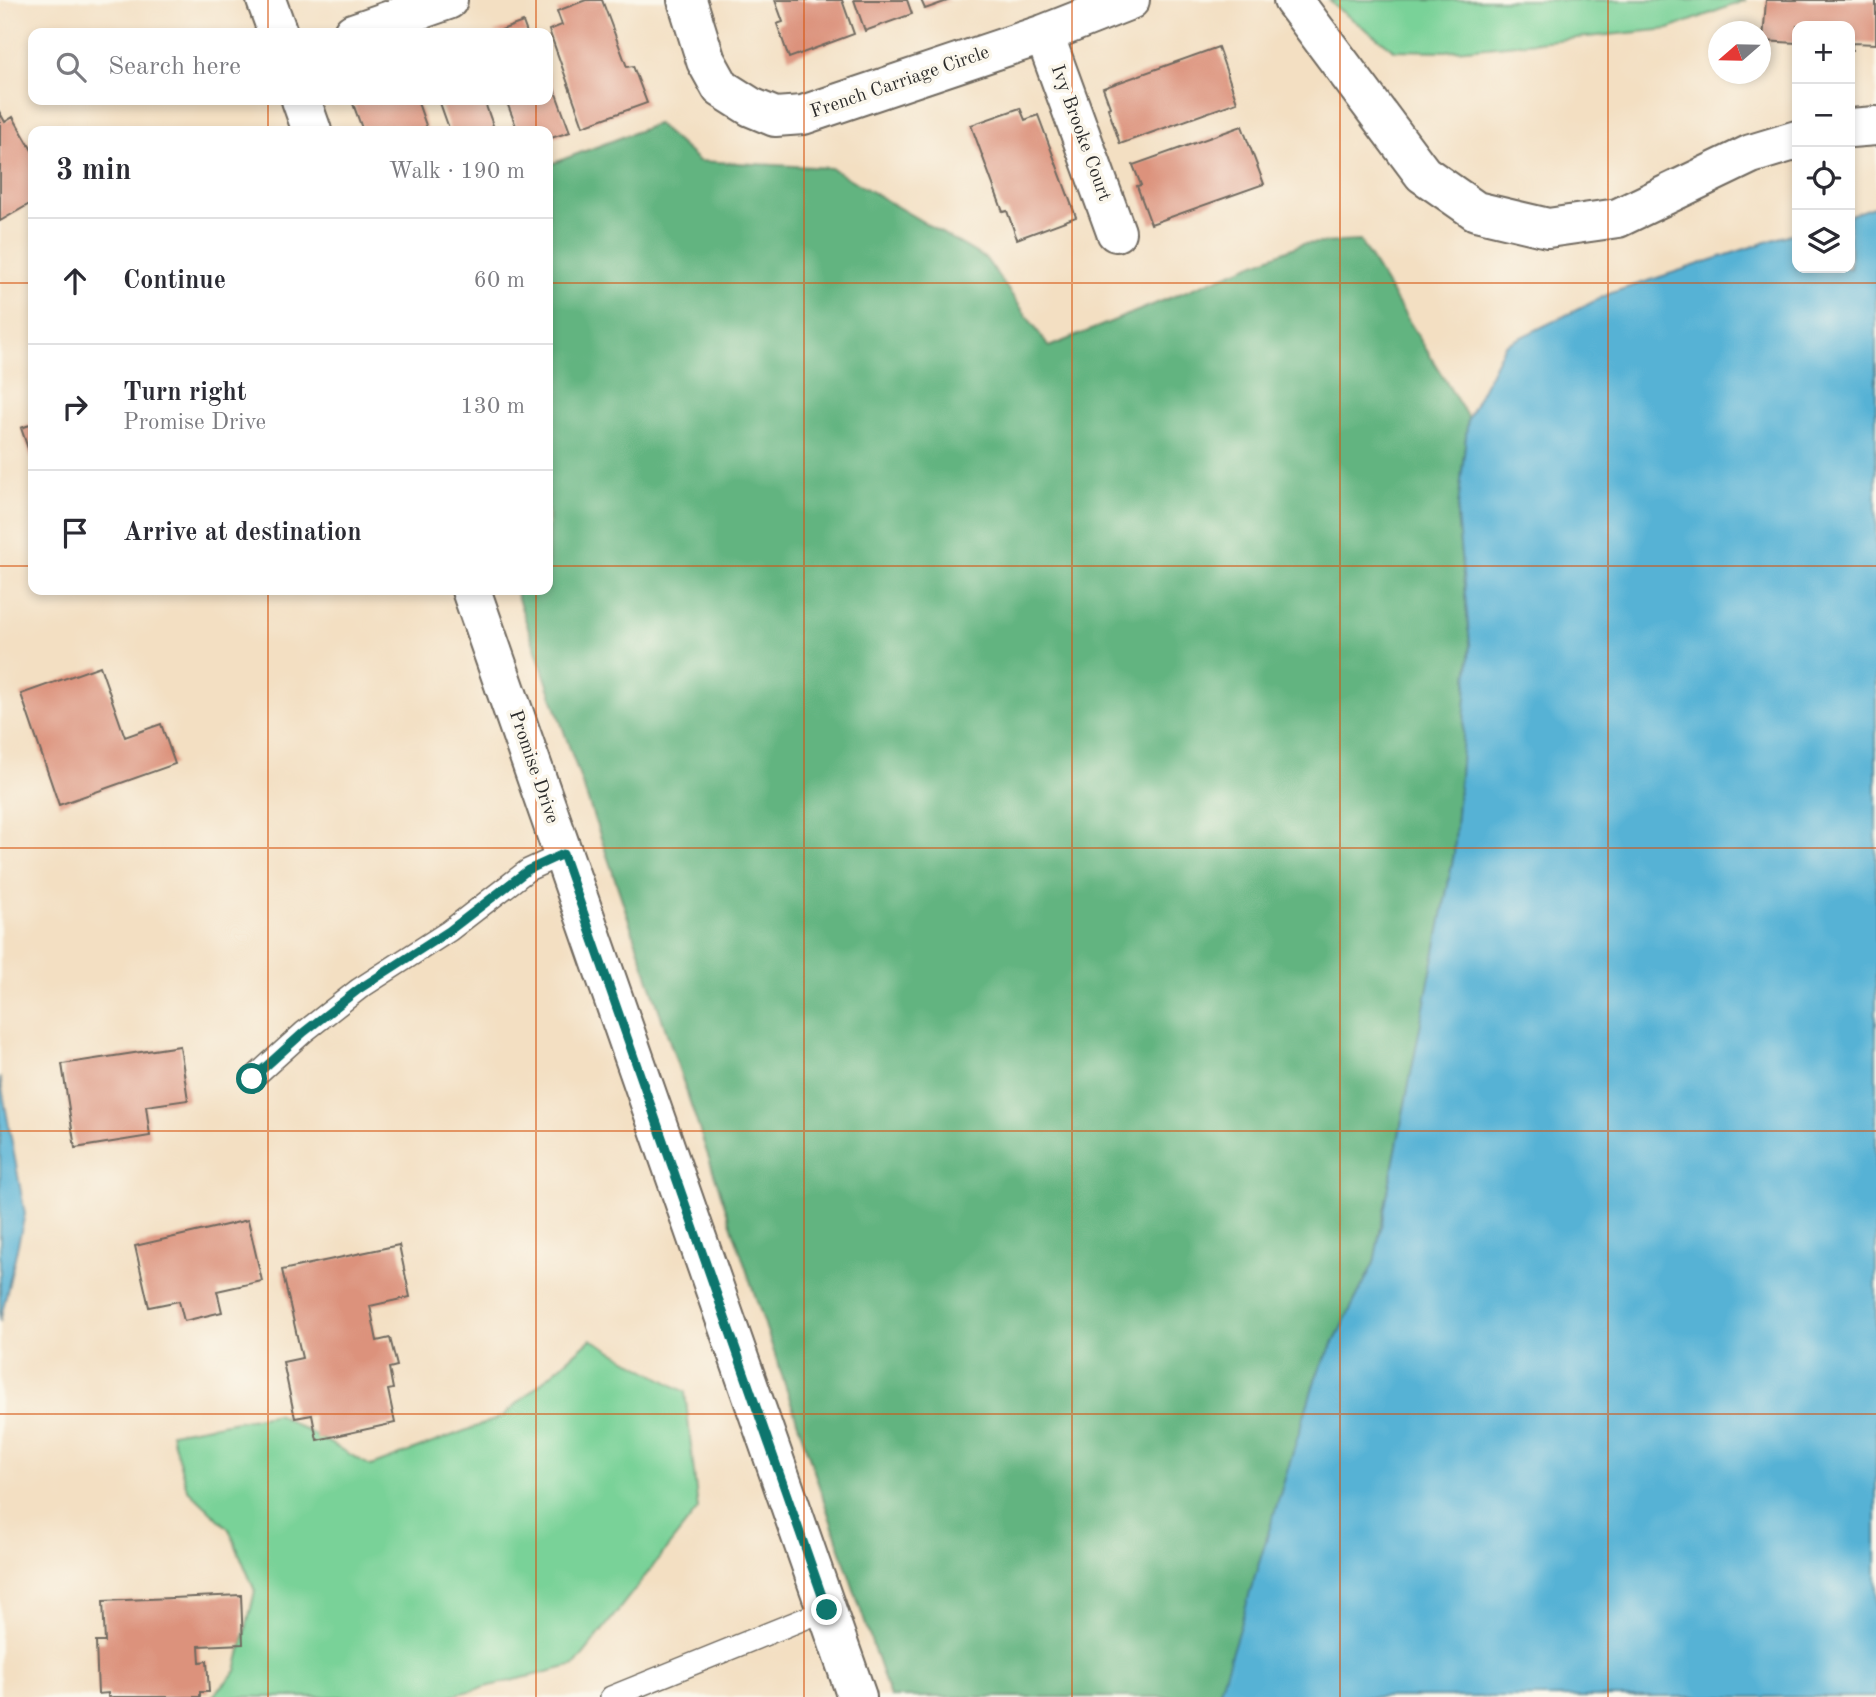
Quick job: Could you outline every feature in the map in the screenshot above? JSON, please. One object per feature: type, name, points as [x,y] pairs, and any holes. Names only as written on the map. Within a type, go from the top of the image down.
[{"type":"street","points":[[266,0],[276,28]]},
{"type":"street","points":[[367,28],[448,0]]},
{"type":"street","name":"French Carriage Circle","points":[[687,0],[706,61],[720,88],[751,107],[775,117],[803,116],[1044,34],[1130,0]]},
{"type":"street","points":[[1293,0],[1423,174],[1476,211],[1548,228],[1618,218],[1751,154],[1792,142]]},
{"type":"street","name":"Ivy Brooke Court","points":[[1044,34],[1116,232]]},
{"type":"street","points":[[303,105],[310,126]]},
{"type":"street","points":[[1855,128],[1876,126]]},
{"type":"street","name":"Promise Drive","points":[[473,595],[857,1697]]},
{"type":"lane","points":[[252,1079],[304,1032],[359,989],[449,931],[528,870],[563,854]]},
{"type":"lane","points":[[611,1697],[827,1610]]},
{"type":"green space","points":[[1329,0],[1746,0],[1669,29],[1445,51],[1394,50]]},
{"type":"green space","points":[[657,124],[699,161],[831,168],[986,259],[1049,347],[1302,244],[1360,241],[1468,418],[1457,516],[1470,644],[1454,854],[1374,1263],[1316,1377],[1220,1697],[890,1697],[517,595],[553,595],[553,163]]},
{"type":"green space","points":[[591,1339],[685,1392],[698,1509],[575,1665],[445,1697],[212,1697],[236,1671],[255,1591],[229,1529],[187,1489],[171,1433],[277,1414],[371,1466],[502,1417]]},
{"type":"water","points":[[1876,206],[1876,1697],[1218,1697],[1316,1377],[1374,1263],[1454,854],[1470,644],[1457,516],[1468,418],[1505,345],[1611,293],[1792,234],[1792,273],[1855,273],[1855,213]]},
{"type":"water","points":[[0,1077],[25,1214],[0,1322]]},
{"type":"building","points":[[586,0],[602,0],[627,67],[633,66],[647,103],[583,126],[553,41],[553,28],[562,25],[557,11]]},
{"type":"building","points":[[775,0],[842,0],[854,34],[789,58],[777,24],[783,22]]},
{"type":"building","points":[[854,0],[907,0],[912,14],[865,31]]},
{"type":"building","points":[[921,0],[950,0],[925,9]]},
{"type":"building","points":[[1766,0],[1876,0],[1876,44],[1855,43],[1855,21],[1792,21],[1792,43],[1771,41],[1771,21],[1764,21]]},
{"type":"building","points":[[523,22],[525,28],[507,28]]},
{"type":"building","points":[[1218,47],[1237,102],[1120,144],[1103,88]]},
{"type":"building","points":[[553,86],[570,132],[553,137],[553,126],[516,126],[508,105],[553,105]]},
{"type":"building","points":[[353,105],[419,105],[426,126],[361,126]]},
{"type":"building","points":[[441,105],[486,105],[493,126],[448,126]]},
{"type":"building","points":[[1020,108],[1025,120],[1038,115],[1076,217],[1017,239],[1007,211],[1003,212],[971,125]]},
{"type":"building","points":[[0,113],[5,122],[13,117],[28,143],[28,205],[0,221]]},
{"type":"building","points":[[1242,126],[1264,184],[1151,224],[1137,186],[1141,185],[1133,165]]},
{"type":"building","points":[[28,426],[28,448],[21,428]]},
{"type":"building","points":[[100,666],[125,737],[161,724],[175,764],[59,805],[21,694]]},
{"type":"building","points":[[180,1046],[188,1100],[146,1106],[150,1136],[75,1148],[62,1064]]},
{"type":"building","points":[[248,1220],[262,1281],[217,1291],[222,1312],[184,1321],[179,1301],[149,1307],[135,1246]]},
{"type":"building","points":[[399,1245],[410,1297],[370,1306],[377,1341],[390,1338],[397,1366],[389,1368],[393,1389],[388,1390],[395,1423],[317,1440],[312,1415],[295,1418],[283,1362],[302,1358],[282,1270]]},
{"type":"building","points":[[241,1595],[243,1644],[199,1646],[200,1662],[207,1661],[209,1692],[200,1692],[200,1697],[108,1697],[108,1693],[98,1694],[96,1642],[105,1642],[103,1601]]},
{"type":"route","points":[[252,1079],[304,1032],[359,989],[449,931],[528,870],[563,854],[827,1610]]}]
